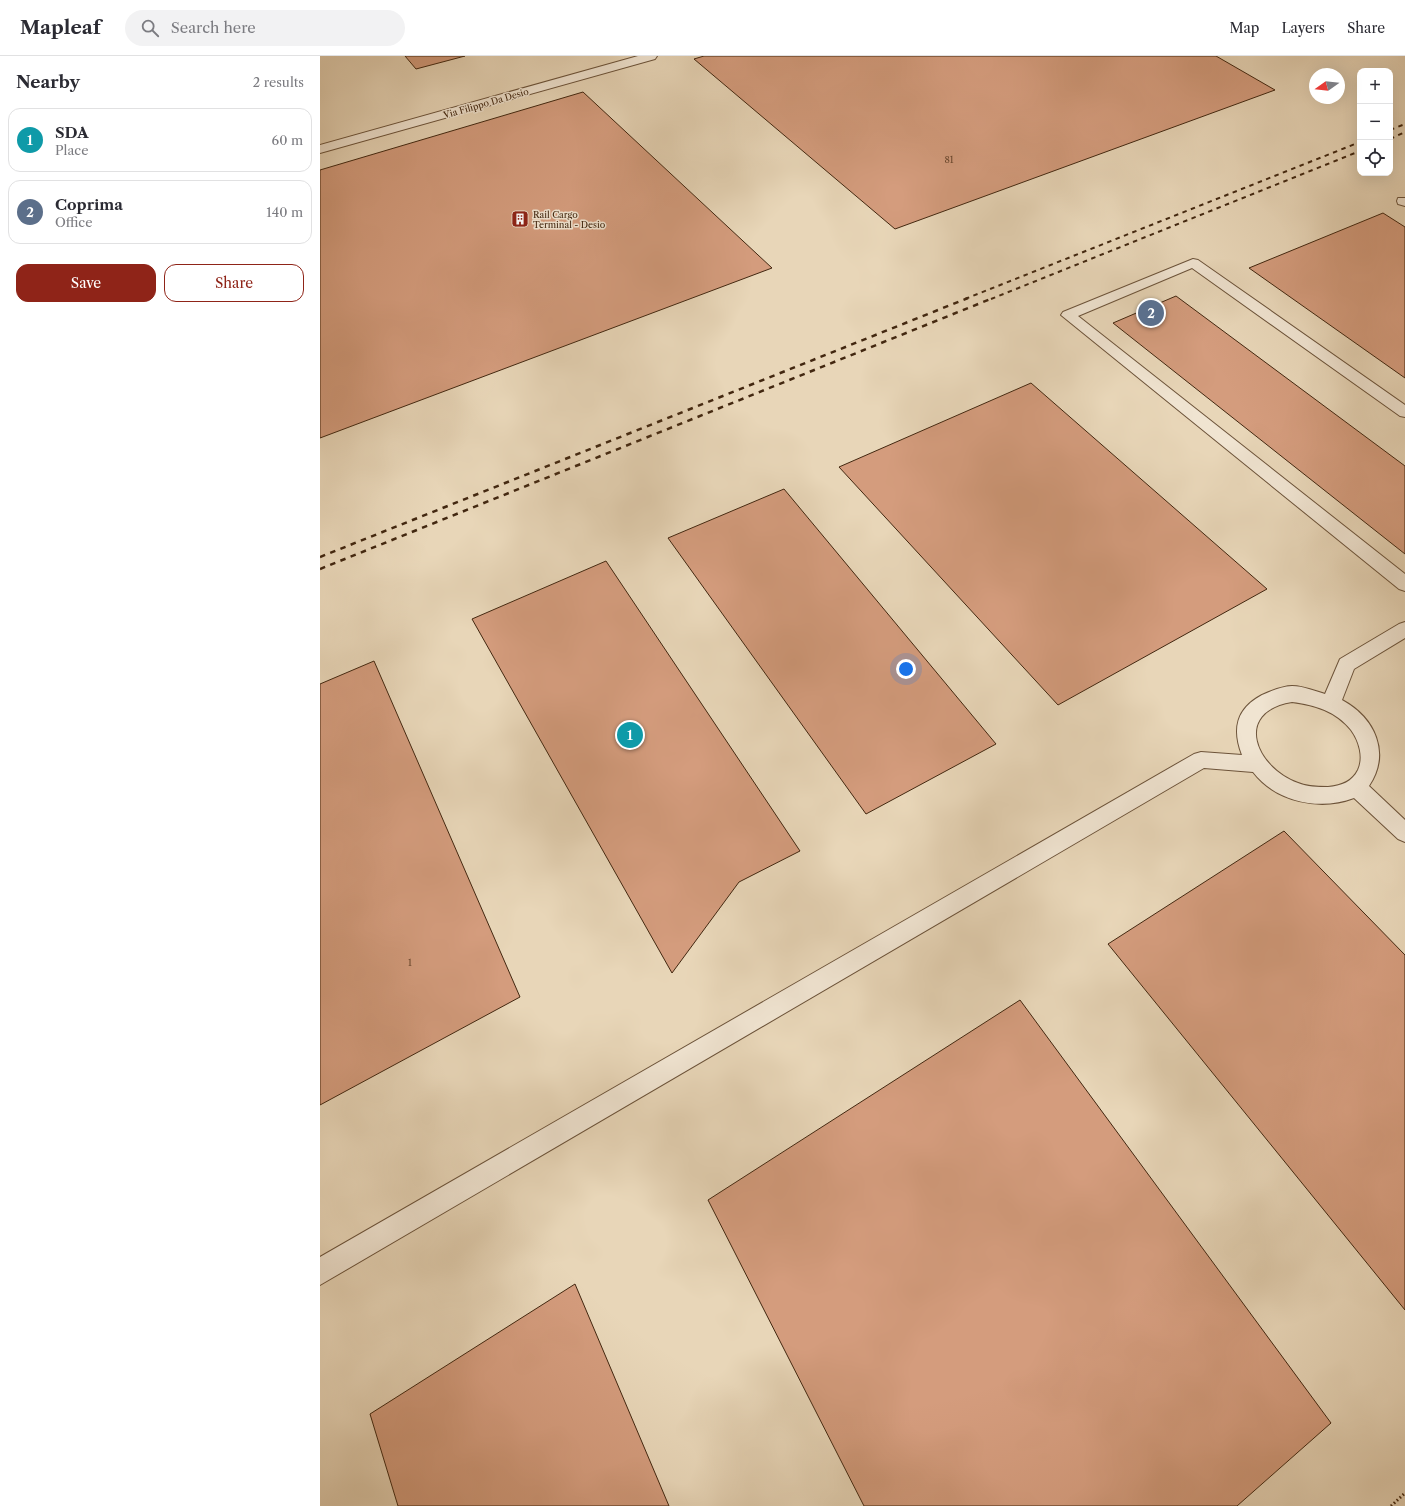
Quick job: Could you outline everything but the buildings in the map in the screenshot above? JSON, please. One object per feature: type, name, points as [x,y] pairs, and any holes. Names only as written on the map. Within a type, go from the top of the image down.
[{"type":"street","name":"Via Filippo Da Desio","points":[[320,149],[651,56]]},
{"type":"lane","points":[[1405,412],[1193,263],[1068,315],[1405,584]]},
{"type":"lane","points":[[1331,703],[1347,664],[1405,629]]},
{"type":"lane","points":[[1292,694],[1312,696],[1331,703],[1348,714],[1361,728],[1369,744],[1371,760],[1366,775],[1356,787],[1342,794],[1324,796],[1305,794],[1286,788],[1270,777],[1256,764],[1248,748],[1245,732],[1249,717],[1259,705],[1274,697],[1292,694]]},
{"type":"lane","points":[[320,1272],[1201,760],[1256,764]]},
{"type":"lane","points":[[1356,787],[1405,833]]},
{"type":"path","points":[[1391,1506],[1405,1493]]},
{"type":"railway","points":[[1393,129],[1405,124]]},
{"type":"railway","points":[[1393,138],[1405,132]]},
{"type":"railway","points":[[965,299],[1357,143]]},
{"type":"railway","points":[[991,299],[1357,152]]},
{"type":"railway","points":[[320,557],[968,298]]},
{"type":"railway","points":[[320,569],[993,298]]},
{"type":"place","name":"Rail Cargo Terminal - Desio","points":[[520,219]]},
{"type":"place","name":"Coprima","points":[[1151,313]]},
{"type":"place","name":"SDA","points":[[630,735]]}]
